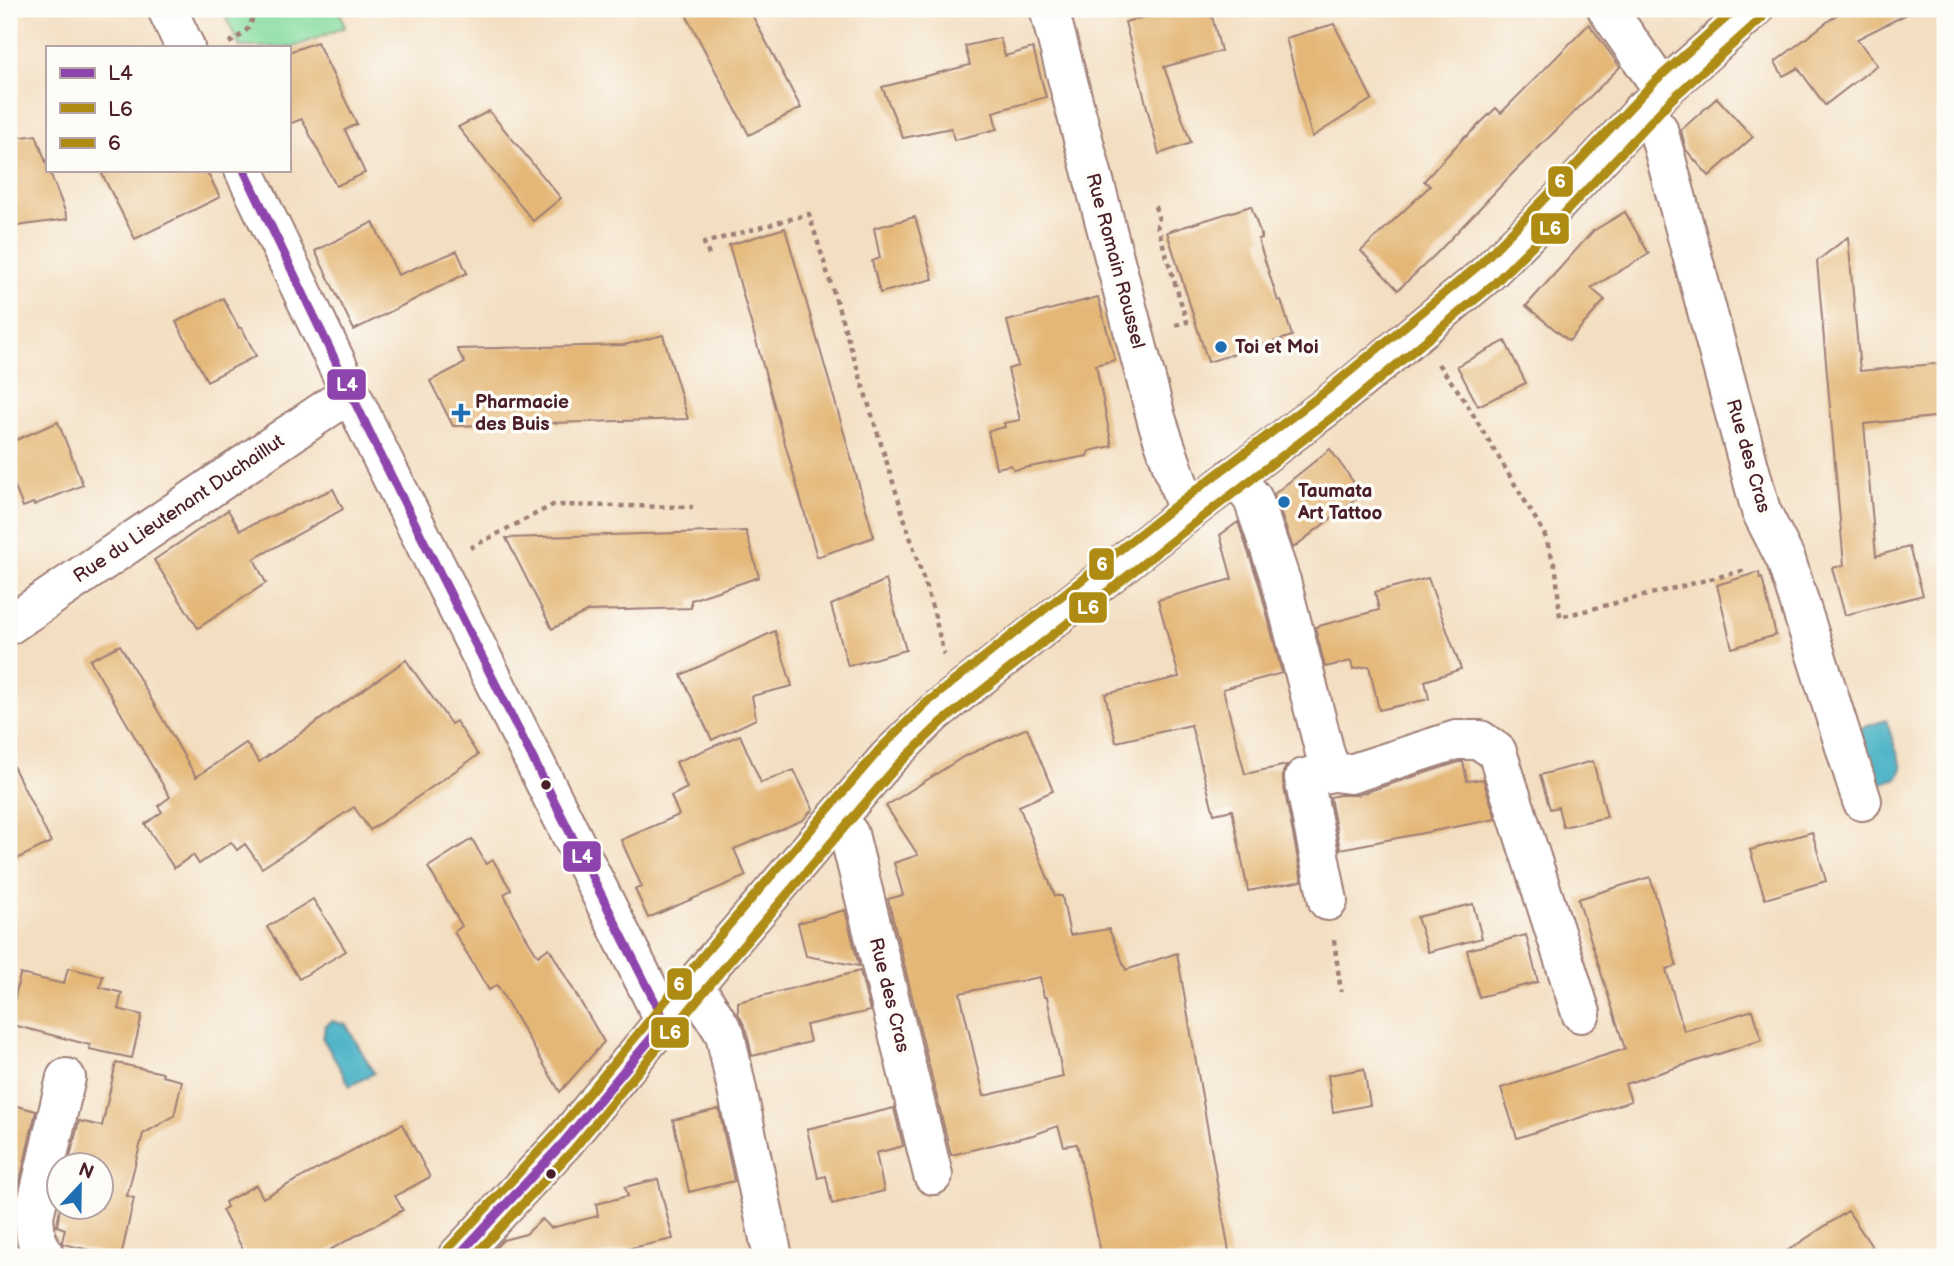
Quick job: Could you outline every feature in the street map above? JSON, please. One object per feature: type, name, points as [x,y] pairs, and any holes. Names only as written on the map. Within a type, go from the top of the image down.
[{"type":"street","points":[[167,9],[185,46]]},
{"type":"street","name":"Rue Romain Roussel","points":[[1049,9],[1157,421],[1188,512]]},
{"type":"street","name":"Rue des Cras","points":[[1608,9],[1652,100],[1761,510],[1786,560],[1862,801]]},
{"type":"street","points":[[457,1257],[564,1142],[888,758],[934,713],[1188,512],[1334,401],[1487,274],[1551,211],[1652,100],[1754,9]]},
{"type":"street","points":[[245,172],[350,393],[665,1022]]},
{"type":"street","name":"Rue du Lieutenant Duchaillut","points":[[9,625],[350,393]]},
{"type":"street","points":[[1234,477],[1253,499],[1257,510],[1281,581],[1326,757],[1334,772]]},
{"type":"street","points":[[1328,901],[1304,778],[1334,772],[1350,774],[1456,740],[1480,740],[1497,752],[1581,1013]]},
{"type":"street","name":"Rue des Cras","points":[[837,820],[849,834],[933,1175]]},
{"type":"street","points":[[695,986],[725,1034],[773,1257]]},
{"type":"street","points":[[45,1257],[36,1238],[34,1216],[66,1078]]},
{"type":"path","points":[[229,43],[250,28],[252,9]]},
{"type":"path","points":[[1155,206],[1160,223],[1157,225],[1187,322],[1174,325]]},
{"type":"path","points":[[709,255],[704,243],[809,214],[934,613],[940,641]]},
{"type":"path","points":[[1431,355],[1462,396],[1544,533],[1556,569],[1560,617],[1733,574]]},
{"type":"path","points":[[463,551],[553,505],[693,507]]},
{"type":"path","points":[[1328,901],[1341,992]]},
{"type":"green space","points":[[222,9],[339,9],[345,27],[290,49],[290,46],[240,46]]},
{"type":"water","points":[[1886,720],[1902,768],[1898,778],[1882,783],[1874,777],[1859,729]]},
{"type":"water","points":[[332,1021],[345,1023],[374,1073],[350,1086],[322,1037],[325,1026]]},
{"type":"building","points":[[683,9],[749,9],[801,108],[749,135]]},
{"type":"building","points":[[1176,9],[1210,9],[1221,51],[1164,67],[1191,143],[1159,154],[1125,22]]},
{"type":"building","points":[[1844,9],[1917,9],[1857,39],[1877,65],[1825,105],[1798,68],[1783,76],[1775,62]]},
{"type":"building","points":[[1334,24],[1372,99],[1312,137],[1286,38]]},
{"type":"building","points":[[1589,24],[1620,67],[1398,290],[1361,251],[1430,186],[1424,181],[1465,136],[1496,108],[1501,113]]},
{"type":"building","points":[[1000,38],[1005,56],[1033,48],[1046,97],[993,112],[997,129],[954,140],[951,128],[903,138],[882,87],[970,65],[965,46]]},
{"type":"building","points":[[317,42],[357,124],[345,130],[365,173],[336,186],[302,119],[290,124],[290,52]]},
{"type":"building","points":[[1717,98],[1753,137],[1709,176],[1686,150],[1681,130]]},
{"type":"building","points":[[489,111],[561,198],[533,221],[458,127]]},
{"type":"building","points":[[36,135],[46,162],[46,172],[50,172],[68,219],[9,227],[9,139]]},
{"type":"building","points":[[101,172],[207,172],[220,197],[135,239]]},
{"type":"building","points":[[1251,206],[1262,238],[1258,239],[1292,336],[1208,362],[1167,232]]},
{"type":"building","points":[[1625,212],[1649,254],[1591,288],[1605,300],[1569,341],[1526,306],[1593,231]]},
{"type":"building","points":[[915,217],[933,279],[880,293],[872,261],[880,258],[874,228]]},
{"type":"building","points":[[373,222],[398,275],[457,251],[467,273],[354,330],[315,251]]},
{"type":"building","points":[[785,228],[874,537],[817,557],[729,245]]},
{"type":"building","points":[[1848,237],[1860,371],[1945,363],[1945,416],[1864,424],[1876,556],[1909,547],[1923,595],[1845,615],[1832,568],[1844,565],[1817,261]]},
{"type":"building","points":[[1098,297],[1115,360],[1096,365],[1112,446],[1089,451],[1087,456],[1014,470],[1011,465],[996,468],[988,431],[1005,427],[1004,423],[1020,420],[1008,369],[1018,366],[1007,321]]},
{"type":"building","points":[[223,298],[256,356],[207,381],[176,322]]},
{"type":"building","points":[[663,335],[688,419],[453,426],[430,381],[465,363],[457,349],[624,345]]},
{"type":"building","points":[[1505,341],[1526,383],[1478,406],[1457,366]]},
{"type":"building","points":[[58,422],[83,485],[23,507],[9,472],[9,443]]},
{"type":"building","points":[[1330,449],[1362,494],[1293,548],[1274,494]]},
{"type":"building","points":[[333,489],[343,509],[254,559],[266,583],[198,628],[154,560],[228,510],[240,530]]},
{"type":"building","points":[[1238,522],[1260,587],[1282,673],[1223,689],[1245,774],[1287,765],[1283,772],[1283,782],[1302,881],[1248,891],[1232,810],[1214,814],[1191,725],[1116,742],[1105,694],[1179,677],[1158,600],[1232,579],[1220,535]]},
{"type":"building","points":[[746,531],[759,577],[691,600],[691,608],[588,611],[552,629],[506,538]]},
{"type":"building","points":[[1759,572],[1776,635],[1732,648],[1717,585]]},
{"type":"building","points":[[1428,578],[1461,669],[1425,681],[1429,699],[1379,710],[1369,666],[1353,669],[1351,661],[1325,667],[1315,627],[1379,610],[1375,592]]},
{"type":"building","points":[[886,580],[906,650],[848,666],[831,605]]},
{"type":"building","points":[[775,631],[792,686],[752,696],[756,719],[712,740],[681,675]]},
{"type":"building","points":[[120,645],[196,777],[246,743],[259,762],[406,660],[451,724],[456,721],[478,755],[370,830],[354,807],[262,868],[245,844],[237,850],[231,842],[199,864],[193,855],[174,868],[145,824],[162,812],[158,806],[170,797],[90,660]]},
{"type":"building","points":[[1027,728],[1053,791],[1019,806],[1055,896],[1062,896],[1070,935],[1109,929],[1126,970],[1177,953],[1230,1257],[1102,1257],[1077,1144],[1064,1146],[1058,1126],[1033,1135],[951,1155],[888,899],[903,895],[894,863],[918,855],[886,806],[963,757]],"holes":[[[1040,977],[1044,997],[1047,997],[1063,1077],[984,1096],[960,993]]]},
{"type":"building","points":[[740,735],[761,783],[794,770],[813,809],[803,820],[734,849],[746,876],[648,918],[635,889],[642,887],[621,840],[679,815],[671,796],[687,788],[676,762]]},
{"type":"building","points":[[9,758],[51,842],[9,863]]},
{"type":"building","points":[[1593,761],[1607,817],[1563,827],[1558,807],[1550,809],[1540,775]]},
{"type":"building","points":[[1463,762],[1467,781],[1483,779],[1496,819],[1340,849],[1330,797],[1357,795]]},
{"type":"building","points":[[1812,832],[1826,881],[1765,899],[1750,850]]},
{"type":"building","points":[[472,839],[486,864],[493,860],[511,890],[504,894],[538,956],[549,948],[604,1042],[560,1092],[497,985],[489,990],[454,932],[462,926],[428,867]]},
{"type":"building","points":[[1650,877],[1677,966],[1666,969],[1684,1031],[1753,1010],[1762,1040],[1625,1084],[1631,1101],[1517,1138],[1501,1088],[1625,1049],[1578,899]]},
{"type":"building","points":[[313,899],[346,951],[299,979],[267,927]]},
{"type":"building","points":[[1473,904],[1482,938],[1428,952],[1417,917]]},
{"type":"building","points":[[845,910],[859,966],[806,956],[798,923]]},
{"type":"building","points":[[1526,935],[1538,982],[1479,997],[1467,950]]},
{"type":"building","points":[[68,968],[103,976],[100,987],[122,993],[118,1009],[142,1015],[132,1058],[89,1049],[90,1045],[9,1024],[20,974],[64,984]]},
{"type":"building","points":[[860,971],[870,1011],[806,1025],[810,1042],[752,1056],[746,1029],[738,1013],[738,1002]]},
{"type":"building","points":[[116,1063],[163,1073],[162,1076],[182,1081],[174,1116],[143,1134],[127,1196],[134,1198],[121,1257],[63,1244],[65,1229],[57,1226],[58,1220],[116,1220],[116,1150],[72,1150],[79,1121],[102,1126]]},
{"type":"building","points":[[1364,1069],[1370,1105],[1333,1112],[1328,1075]]},
{"type":"building","points":[[9,1104],[36,1111],[16,1198],[9,1197]]},
{"type":"building","points":[[894,1108],[903,1146],[876,1153],[884,1191],[832,1204],[826,1176],[818,1178],[807,1129]]},
{"type":"building","points":[[719,1109],[734,1181],[689,1192],[673,1120]]},
{"type":"building","points":[[402,1124],[430,1177],[395,1196],[403,1210],[317,1257],[247,1257],[222,1210],[227,1207],[225,1202],[256,1185],[263,1198]]},
{"type":"building","points":[[658,1179],[673,1239],[590,1257],[487,1257],[503,1240],[526,1234],[542,1219],[551,1228],[598,1216],[596,1204],[628,1196],[625,1187]]},
{"type":"building","points":[[1848,1211],[1879,1257],[1778,1257]]},
{"type":"transit line","name":"6","points":[[448,1249],[555,1134],[879,750],[925,704],[1180,502],[1326,391],[1479,265],[1654,82],[1736,9]]},
{"type":"transit line","name":"L6","points":[[473,1257],[573,1150],[897,766],[942,722],[1341,411],[1495,283],[1672,99],[1762,18]]},
{"type":"transit line","name":"L4","points":[[245,172],[378,450],[665,1022]]},
{"type":"transit line","name":"L4","points":[[457,1257],[564,1142],[665,1022]]},
{"type":"place","name":"Toi et Moi","points":[[1221,347]]},
{"type":"place","name":"Pharmacie des Buis","points":[[461,413]]},
{"type":"place","name":"Taumata Art Tattoo","points":[[1284,502]]}]
